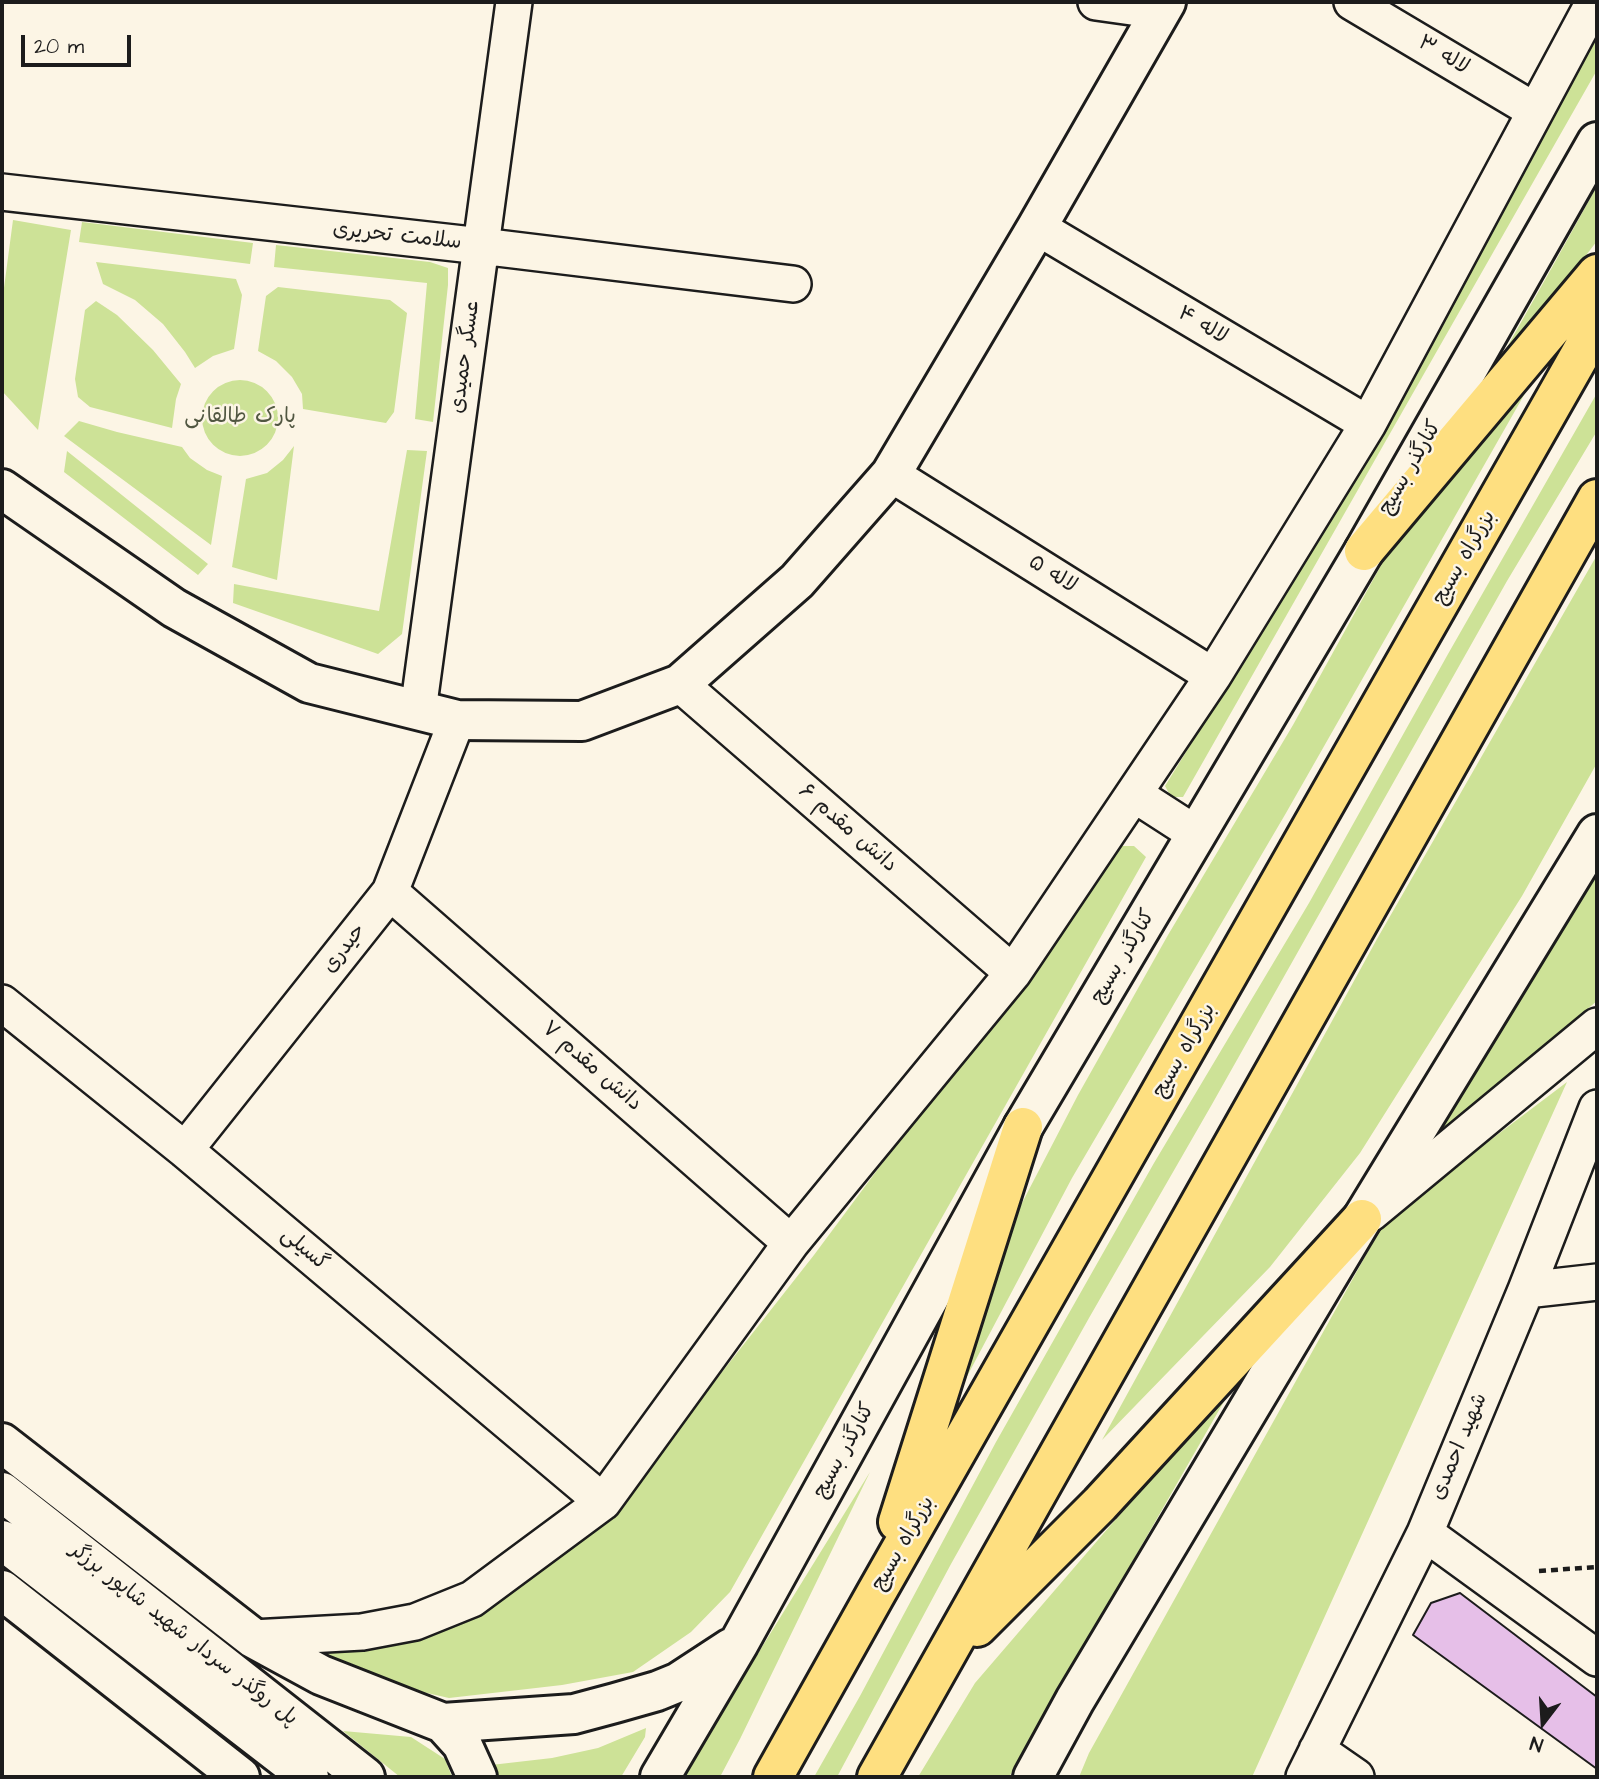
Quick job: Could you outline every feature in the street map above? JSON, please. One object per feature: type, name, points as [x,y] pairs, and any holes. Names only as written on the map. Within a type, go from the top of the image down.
[{"type":"highway","points":[[1364,551],[1597,274]]},
{"type":"highway","name":"بزرگراه بسیج","points":[[773,1777],[1597,325]]},
{"type":"highway","points":[[877,1777],[1597,499]]},
{"type":"highway","points":[[875,1595],[1023,1127]]},
{"type":"highway","points":[[941,1663],[1100,1504],[1362,1219]]},
{"type":"main road","points":[[2,489],[174,608],[309,683],[457,720],[582,721],[680,684],[797,581],[891,474],[1037,227],[1163,6]]},
{"type":"main road","name":"کنارگذر بسیج","points":[[660,1777],[739,1643],[1023,1127],[1364,551],[1597,142]]},
{"type":"main road","points":[[1033,1777],[1075,1700],[1362,1219],[1597,834]]},
{"type":"main road","points":[[2,1443],[253,1638],[321,1675],[443,1723],[574,1714],[615,1703],[679,1682],[739,1643]]},
{"type":"main road","name":"پل روگذر سردار شهید شاپور برزگر","points":[[2,1492],[354,1769]]},
{"type":"main road","name":"پل روگذر سردار شهید شاپور برزگر","points":[[2,1540],[309,1777]]},
{"type":"main road","points":[[2,1590],[240,1777]]},
{"type":"main road","points":[[443,1723],[462,1744],[477,1777]]},
{"type":"street","name":"عسگر حمیدی","points":[[418,711],[514,2]]},
{"type":"street","points":[[1096,2],[1163,6]]},
{"type":"street","name":"لاله ۳","points":[[1352,2],[1535,111]]},
{"type":"street","points":[[253,1638],[362,1632],[415,1622],[472,1599],[603,1502],[791,1243],[1013,973],[1213,676],[1368,424],[1594,2]]},
{"type":"street","name":"سلامت تحریری","points":[[2,192],[793,284]]},
{"type":"street","name":"لاله ۴","points":[[1037,227],[1368,424]]},
{"type":"street","name":"لاله ۵","points":[[891,474],[1213,676]]},
{"type":"street","name":"دانش مقدم ۶","points":[[680,684],[1013,973]]},
{"type":"street","name":"حیدری","points":[[185,1150],[390,892],[457,720]]},
{"type":"street","points":[[1134,794],[1196,834]]},
{"type":"street","name":"دانش مقدم ۷","points":[[390,892],[791,1243]]},
{"type":"street","name":"گسیلی","points":[[2,1003],[185,1150],[603,1502]]},
{"type":"street","points":[[1362,1219],[1597,1026]]},
{"type":"street","name":"شهید احمدی","points":[[1311,1764],[1425,1533],[1526,1290],[1597,1108]]},
{"type":"street","points":[[1526,1290],[1597,1282]]},
{"type":"street","points":[[1425,1533],[1597,1658]]},
{"type":"street","points":[[1311,1764],[1356,1777]]},
{"type":"green space","points":[[1597,19],[1597,70],[1183,797],[1171,797],[1165,786],[1368,458],[1512,175]]},
{"type":"green space","points":[[1597,186],[1597,241],[1484,388],[1555,262]]},
{"type":"green space","points":[[13,220],[71,230],[38,430],[2,391],[2,303]]},
{"type":"green space","points":[[82,222],[253,243],[250,264],[79,242]]},
{"type":"green space","points":[[276,245],[430,262],[448,268],[433,422],[415,419],[427,283],[274,267]]},
{"type":"green space","points":[[96,262],[236,279],[242,295],[234,349],[213,356],[195,368],[163,324],[135,300],[103,284]]},
{"type":"green space","points":[[278,287],[390,300],[407,313],[394,412],[386,423],[303,409],[302,394],[292,377],[276,361],[258,351],[266,296]]},
{"type":"green space","points":[[96,301],[117,315],[153,350],[181,384],[172,428],[90,407],[78,397],[75,379],[85,310]]},
{"type":"green space","points":[[1540,367],[1286,813],[1072,1178],[963,1384],[1008,1230],[1078,1095],[1168,935],[1293,725],[1395,540]]},
{"type":"green space","name":"پارک طالقانی","points":[[233,380],[247,380],[261,386],[272,397],[278,418],[275,433],[267,445],[247,456],[233,456],[219,450],[208,439],[202,425],[202,411],[208,397],[219,386]]},
{"type":"green space","points":[[1597,393],[1597,431],[1507,581],[1089,1318],[951,1564],[837,1777],[814,1777],[996,1442],[1154,1163],[1309,903]]},
{"type":"green space","points":[[79,421],[182,447],[190,458],[207,470],[222,476],[211,545],[64,436]]},
{"type":"green space","points":[[294,446],[277,580],[232,567],[246,479],[267,473],[283,460]]},
{"type":"green space","points":[[407,450],[427,451],[402,634],[378,654],[233,603],[234,584],[379,611]]},
{"type":"green space","points":[[67,451],[208,564],[198,575],[64,472]]},
{"type":"green space","points":[[1597,555],[1597,763],[1522,896],[1360,1153],[1270,1267],[1102,1440],[1377,939]]},
{"type":"green space","points":[[1118,846],[1134,846],[1146,857],[730,1592],[691,1632],[633,1672],[562,1685],[449,1698],[361,1678],[297,1652],[431,1627],[667,1442],[814,1255]]},
{"type":"green space","points":[[1597,874],[1597,1001],[1441,1130]]},
{"type":"green space","points":[[1567,1082],[1252,1777],[1079,1777],[1089,1753],[1386,1219]]},
{"type":"green space","points":[[1238,1377],[1009,1777],[918,1777],[975,1683]]},
{"type":"green space","points":[[870,1472],[720,1777],[684,1777],[749,1668]]},
{"type":"green space","points":[[646,1728],[645,1737],[621,1777],[493,1777],[491,1765],[552,1758],[598,1748]]},
{"type":"green space","points":[[343,1731],[411,1737],[445,1759],[452,1777],[400,1777]]},
{"type":"building","points":[[1460,1593],[1597,1697],[1597,1769],[1413,1635],[1431,1603]]}]
